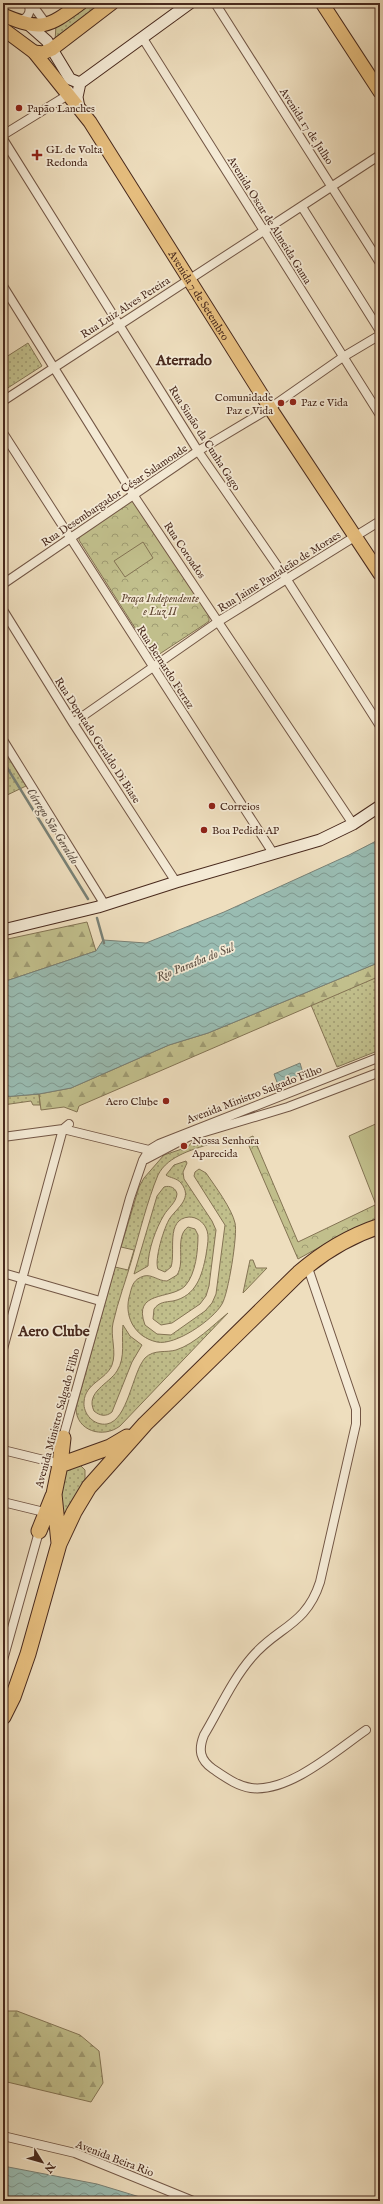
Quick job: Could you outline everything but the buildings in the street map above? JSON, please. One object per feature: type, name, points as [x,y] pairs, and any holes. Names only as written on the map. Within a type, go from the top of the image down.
[{"type":"highway","points":[[3,1717],[13,1697],[28,1654],[59,1544],[74,1512],[89,1487],[145,1424],[308,1265],[343,1242],[380,1226]]},
{"type":"highway","points":[[58,1464],[76,1460],[110,1447],[145,1424]]},
{"type":"highway","points":[[59,1544],[54,1494],[63,1438]]},
{"type":"highway","points":[[76,1460],[83,1462],[89,1468],[89,1487]]},
{"type":"highway","points":[[39,1531],[54,1494]]},
{"type":"main road","points":[[9,18],[30,26],[47,25],[57,21],[81,3]]},
{"type":"main road","points":[[34,52],[43,53],[52,48],[112,3]]},
{"type":"main road","points":[[322,3],[380,92]]},
{"type":"main road","name":"Avenida 7 de Setembro","points":[[3,29],[34,52],[83,112],[190,278],[270,408],[380,574]]},
{"type":"street","points":[[9,18],[27,17],[30,10],[28,3]]},
{"type":"street","points":[[31,3],[47,25]]},
{"type":"street","points":[[3,135],[67,94],[75,81],[190,3]]},
{"type":"street","name":"Avenida 17 de Julho","points":[[214,3],[333,186],[380,263]]},
{"type":"street","points":[[30,26],[47,41],[75,81],[77,97],[83,112]]},
{"type":"street","name":"Avenida Oscar de Almeida Gama","points":[[142,37],[380,415]]},
{"type":"street","name":"Rua Simão da Cunha Gago","points":[[3,139],[198,451],[287,580],[380,726]]},
{"type":"street","name":"Rua Luiz Alves Pereira","points":[[3,401],[380,155]]},
{"type":"street","points":[[302,207],[380,331]]},
{"type":"street","name":"Rua Coroados","points":[[3,286],[55,367],[134,496],[219,621],[353,824]]},
{"type":"street","name":"Rua Desembargador César Salamonde","points":[[3,584],[198,451],[270,408],[343,357],[380,335]]},
{"type":"street","name":"Rua Bernardo Ferraz","points":[[3,433],[69,538],[273,853]]},
{"type":"street","name":"Rua Jaime Pantaleão de Moraes","points":[[73,723],[154,668],[219,621],[380,521]]},
{"type":"street","name":"Rua Deputado Geraldo Di Biase","points":[[3,610],[73,723],[176,882]]},
{"type":"street","points":[[3,740],[102,906]]},
{"type":"street","points":[[3,930],[102,906],[176,882],[320,840],[353,824],[380,806]]},
{"type":"street","name":"Avenida Ministro Salgado Filho","points":[[63,1438],[130,1198],[143,1160],[149,1150],[158,1144],[203,1125],[380,1057]]},
{"type":"street","name":"Avenida Ministro Salgado Filho","points":[[143,1160],[188,1137],[301,1103],[380,1072]]},
{"type":"street","points":[[3,1137],[66,1126],[130,1147],[149,1150]]},
{"type":"street","points":[[3,1349],[66,1126]]},
{"type":"street","points":[[130,1147],[140,1154],[143,1160]]},
{"type":"street","points":[[308,1265],[356,1409],[356,1424],[320,1582],[313,1599],[296,1621],[251,1658],[204,1735],[200,1750],[203,1760],[208,1766],[232,1782],[251,1788],[261,1788],[282,1783],[304,1772],[366,1730]]},
{"type":"street","points":[[3,1273],[100,1301]]},
{"type":"street","points":[[3,1450],[58,1464]]},
{"type":"street","name":"Avenida Ministro Salgado Filho","points":[[3,1660],[58,1464]]},
{"type":"street","points":[[3,1502],[44,1512]]},
{"type":"street","name":"Avenida Beira Rio","points":[[3,2136],[75,2153],[193,2201]]},
{"type":"green space","points":[[85,3],[111,3],[55,41],[56,25]]},
{"type":"green space","points":[[28,343],[42,366],[3,391],[3,359]]},
{"type":"green space","name":"Praça Independente e Luz II","points":[[131,500],[135,502],[209,616],[209,621],[205,624],[158,655],[154,656],[79,540],[79,535]]},
{"type":"green space","points":[[143,542],[153,558],[125,577],[114,561]]},
{"type":"green space","points":[[3,749],[26,786],[3,797]]},
{"type":"green space","points":[[87,922],[96,951],[3,982],[3,940]]},
{"type":"green space","points":[[380,962],[380,976],[79,1106],[77,1112],[64,1107],[41,1110],[39,1094],[71,1088],[169,1045],[208,1033]]},
{"type":"green space","points":[[380,975],[380,1050],[337,1067],[311,1005]]},
{"type":"green space","points":[[39,1094],[40,1105],[33,1105],[31,1101],[3,1105],[3,1097]]},
{"type":"green space","points":[[380,1122],[380,1203],[376,1205],[349,1136]]},
{"type":"green space","points":[[253,1136],[298,1242],[375,1205],[380,1218],[347,1232],[298,1259],[246,1139]]},
{"type":"green space","points":[[195,1138],[197,1145],[215,1140],[216,1142],[191,1150],[175,1158],[168,1162],[158,1175],[147,1206],[113,1323],[112,1333],[114,1355],[112,1365],[109,1370],[88,1390],[85,1396],[84,1406],[87,1415],[94,1421],[102,1424],[107,1424],[114,1421],[125,1405],[140,1365],[145,1358],[152,1353],[172,1351],[183,1347],[197,1339],[228,1313],[120,1426],[106,1432],[92,1430],[85,1427],[80,1422],[77,1416],[76,1408],[115,1267],[128,1270],[134,1250],[121,1247],[139,1187],[144,1178],[164,1155],[188,1147]]},
{"type":"green space","points":[[186,1161],[187,1163],[183,1172],[184,1179],[212,1221],[216,1230],[209,1286],[206,1296],[200,1304],[172,1323],[161,1325],[153,1319],[154,1309],[162,1303],[173,1301],[187,1295],[192,1290],[200,1277],[206,1255],[208,1238],[205,1226],[199,1220],[189,1217],[182,1219],[174,1230],[171,1267],[165,1272],[158,1269],[157,1265],[158,1251],[165,1228],[170,1218],[185,1198],[184,1188],[181,1183],[166,1175],[174,1165]]},
{"type":"green space","points":[[199,1169],[206,1173],[227,1204],[235,1223],[236,1229],[234,1251],[230,1277],[222,1304],[211,1317],[183,1336],[165,1342],[157,1342],[142,1335],[132,1324],[129,1317],[128,1302],[133,1285],[141,1277],[150,1276],[167,1281],[177,1275],[181,1263],[182,1237],[184,1231],[188,1227],[195,1229],[198,1235],[197,1255],[192,1275],[185,1286],[179,1290],[148,1301],[144,1306],[142,1314],[145,1325],[157,1334],[171,1335],[205,1311],[212,1303],[216,1294],[225,1225],[194,1176],[195,1172]]},
{"type":"green space","points":[[168,1186],[176,1192],[177,1194],[174,1203],[164,1215],[155,1233],[149,1253],[148,1266],[134,1274],[157,1196],[164,1187]]},
{"type":"green space","points":[[250,1260],[253,1260],[256,1268],[267,1268],[243,1293]]},
{"type":"green space","points":[[123,1325],[130,1336],[142,1345],[132,1362],[112,1412],[108,1415],[101,1415],[94,1411],[92,1404],[93,1399],[95,1393],[113,1376],[120,1366]]},
{"type":"green space","points":[[79,1464],[85,1470],[85,1480],[60,1525],[57,1503],[64,1471]]},
{"type":"green space","points":[[3,2011],[17,2011],[80,2035],[99,2051],[103,2083],[91,2102],[3,2081]]},
{"type":"water","name":"Rio Paraíba do Sul","points":[[380,839],[380,962],[208,1033],[169,1045],[71,1088],[39,1094],[3,1097],[3,982],[96,951],[103,940],[146,943],[224,912],[349,855]]},
{"type":"water","points":[[300,1063],[303,1073],[278,1085],[274,1074]]},
{"type":"water","points":[[3,2166],[97,2184],[153,2201],[3,2201]]},
{"type":"waterway","name":"Córrego São Geraldo","points":[[3,761],[88,899]]},
{"type":"waterway","name":"Córrego São Geraldo","points":[[97,918],[104,943]]},
{"type":"place","name":"Papão Lanches","points":[[19,108]]},
{"type":"place","name":"GL de Volta Redonda","points":[[37,155]]},
{"type":"place","name":"Paz e Vida","points":[[293,402]]},
{"type":"place","name":"Comunidade Paz e Vida","points":[[281,403]]},
{"type":"place","name":"Correios","points":[[212,806]]},
{"type":"place","name":"Boa Pedida AP","points":[[204,830]]},
{"type":"place","name":"Aero Clube","points":[[166,1101]]},
{"type":"place","name":"Nossa Senhora Aparecida","points":[[184,1146]]},
{"type":"district","name":"Aterrado","points":[[184,360]]},
{"type":"district","name":"Aero Clube","points":[[54,1331]]}]
